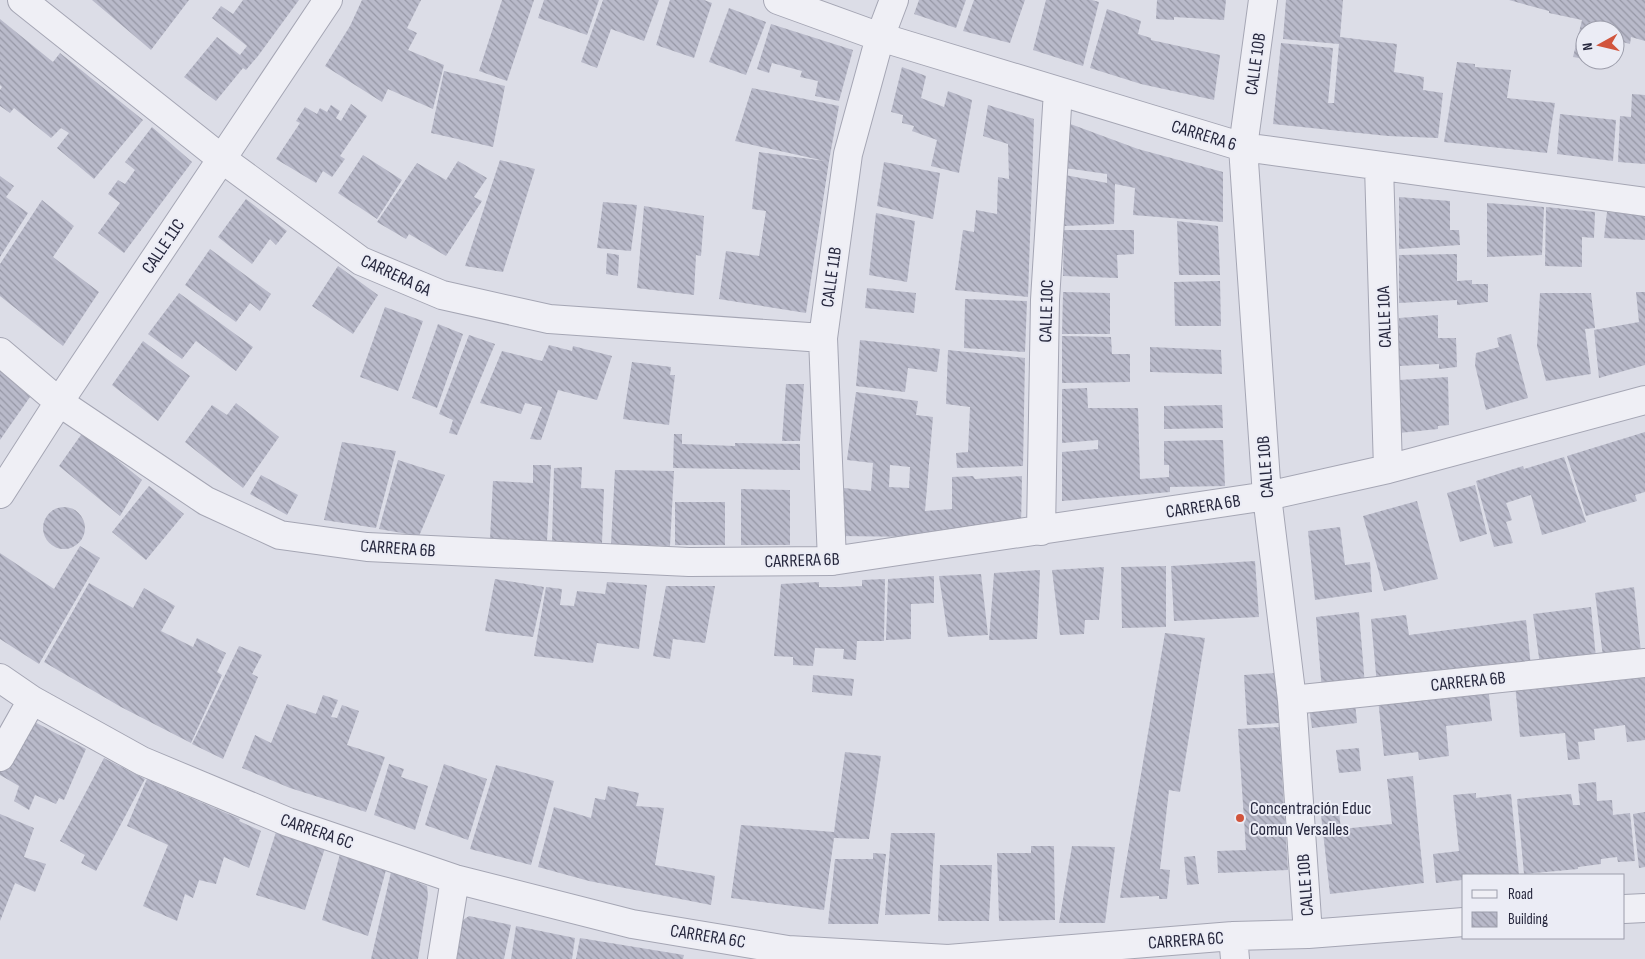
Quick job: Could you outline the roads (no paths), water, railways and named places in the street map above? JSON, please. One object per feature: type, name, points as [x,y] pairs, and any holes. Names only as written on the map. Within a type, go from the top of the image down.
[{"type":"street","name":"CARRERA 6A","points":[[22,0],[222,159],[361,261],[442,296],[549,319],[823,338]]},
{"type":"street","name":"CALLE 11C","points":[[0,494],[59,402],[328,0]]},
{"type":"street","name":"CARRERA 6","points":[[778,0],[880,37],[1243,147],[1645,202]]},
{"type":"street","name":"CALLE 11B","points":[[832,561],[823,338],[848,154],[880,37],[894,0]]},
{"type":"street","name":"CALLE 10B","points":[[1263,0],[1243,147],[1267,496],[1292,700],[1308,934]]},
{"type":"street","name":"CALLE 10C","points":[[1041,531],[1045,300],[1058,91]]},
{"type":"street","name":"CALLE 10A","points":[[1379,166],[1388,469]]},
{"type":"street","name":"CARRERA 6B","points":[[0,352],[59,402],[206,501],[280,534],[377,548],[689,562],[832,561],[1267,496],[1388,469],[1645,400]]},
{"type":"street","name":"CARRERA 6B","points":[[1292,700],[1645,663]]},
{"type":"street","name":"CARRERA 6C","points":[[0,678],[32,700],[151,765],[288,822],[455,879],[632,924],[788,950],[948,959],[1234,948],[1308,934],[1462,922]]},
{"type":"street","points":[[0,758],[32,700]]},
{"type":"street","points":[[442,959],[455,879]]},
{"type":"street","points":[[1625,910],[1645,908]]},
{"type":"place","name":"Concentración Educ Comun Versalles","points":[[1240,818]]}]
